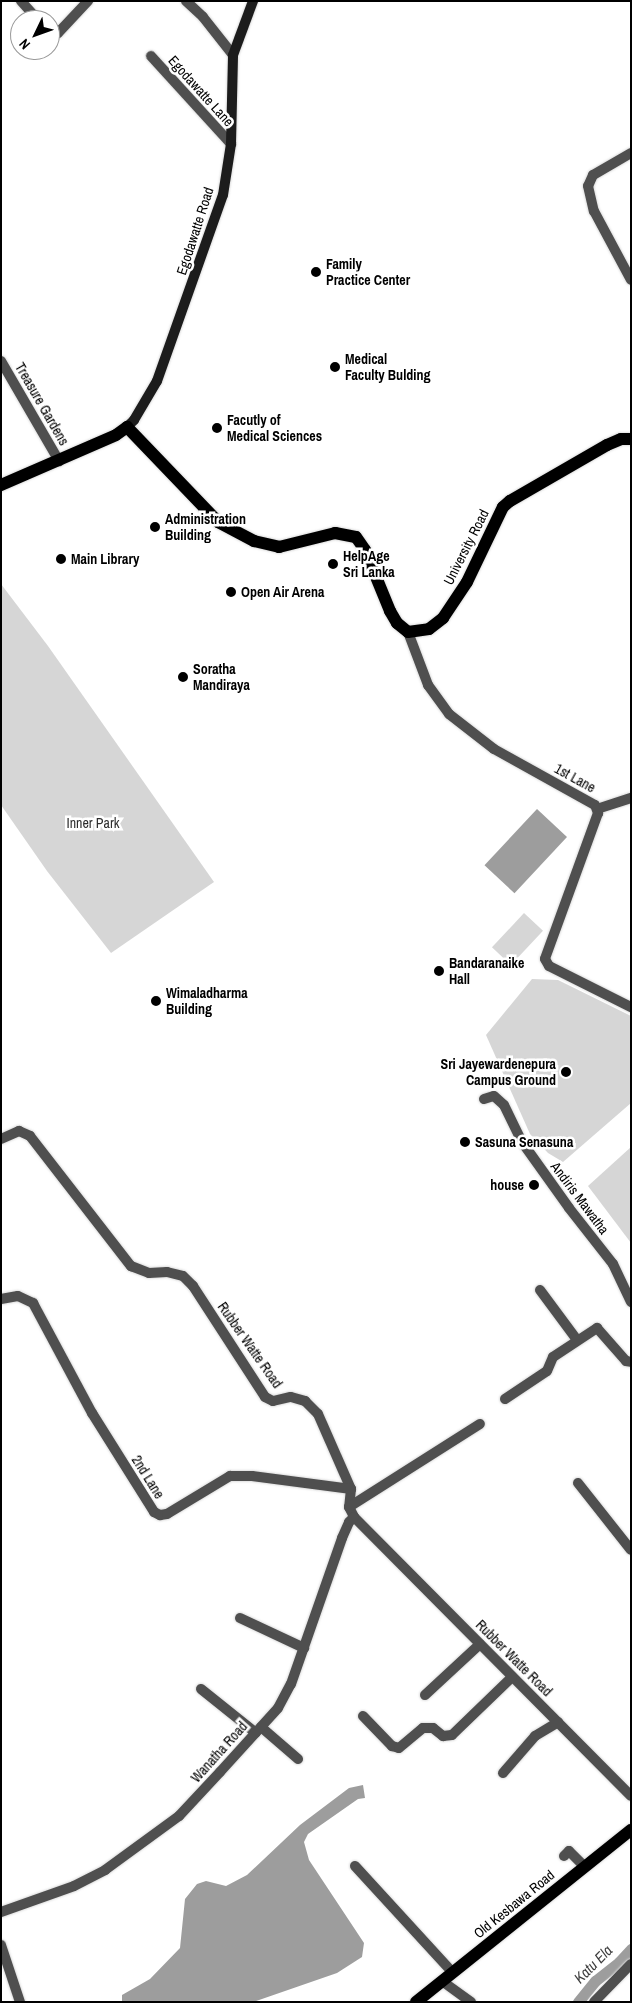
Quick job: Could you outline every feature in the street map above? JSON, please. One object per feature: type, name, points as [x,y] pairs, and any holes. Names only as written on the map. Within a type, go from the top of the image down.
[{"type":"main road","points":[[1,484],[59,461],[116,435],[127,427],[218,522],[254,542],[279,547],[335,534],[356,538],[365,550],[390,611],[397,623],[408,632]]},
{"type":"main road","name":"University Road","points":[[408,632],[429,629],[443,618],[468,582],[503,507],[510,501],[607,445],[621,439],[631,439]]},
{"type":"main road","name":"Old Kesbawa Road","points":[[416,2002],[631,1830]]},
{"type":"street","points":[[60,31],[88,1]]},
{"type":"street","points":[[186,1],[203,17],[233,55]]},
{"type":"street","name":"Egodawatte Road","points":[[127,427],[134,420],[156,381],[223,195],[231,144],[233,55],[253,1]]},
{"type":"street","name":"Egodawatte Lane","points":[[151,56],[231,144]]},
{"type":"street","points":[[631,153],[593,175],[588,186],[594,211],[631,280]]},
{"type":"street","name":"Treasure Gardens","points":[[1,361],[59,461]]},
{"type":"street","name":"1st Lane","points":[[408,632],[428,685],[449,714],[494,749],[595,805],[598,814],[545,959],[549,966],[631,1007]]},
{"type":"street","points":[[597,809],[631,798]]},
{"type":"street","name":"Andiris Mawatha","points":[[484,1099],[494,1096],[504,1105],[522,1142],[569,1208],[613,1264],[631,1302]]},
{"type":"street","name":"Rubber Watte Road","points":[[1,1139],[19,1131],[30,1136],[131,1266],[148,1273],[167,1272],[183,1276],[193,1286],[265,1397],[273,1401],[291,1397],[305,1401],[318,1414],[350,1489],[349,1507],[354,1517],[631,1796]]},
{"type":"street","points":[[540,1290],[577,1340]]},
{"type":"street","name":"2nd Lane","points":[[1,1299],[18,1296],[32,1303],[92,1413],[154,1512],[160,1515],[167,1514],[230,1476],[252,1476],[350,1489]]},
{"type":"street","points":[[504,1399],[547,1371],[553,1357],[597,1328],[626,1361],[631,1362]]},
{"type":"street","points":[[349,1507],[480,1424]]},
{"type":"street","points":[[578,1483],[631,1550]]},
{"type":"street","name":"Wanatha Road","points":[[1,1912],[74,1886],[105,1870],[179,1816],[278,1708],[291,1684],[342,1538],[349,1522],[354,1517]]},
{"type":"street","points":[[240,1618],[304,1648]]},
{"type":"street","points":[[424,1694],[480,1644]]},
{"type":"street","points":[[363,1716],[392,1746],[399,1748],[423,1728],[433,1728],[443,1736],[452,1735],[512,1677]]},
{"type":"street","points":[[201,1689],[298,1758]]},
{"type":"street","points":[[503,1773],[535,1736],[558,1722]]},
{"type":"street","points":[[564,1856],[569,1851],[584,1866]]},
{"type":"street","points":[[355,1866],[452,1972]]},
{"type":"street","points":[[1,1945],[20,2002]]},
{"type":"street","points":[[594,2002],[631,1964]]},
{"type":"street","points":[[442,1981],[471,2002]]},
{"type":"green space","name":"Inner Park","points":[[1,584],[48,646],[214,882],[111,953],[47,871],[1,805]]},
{"type":"green space","points":[[524,913],[543,931],[511,965],[492,947]]},
{"type":"green space","name":"Sri Jayewardenepura Campus Ground","points":[[532,979],[558,980],[631,1016],[631,1103],[563,1162],[548,1153],[530,1134],[486,1035]]},
{"type":"green space","points":[[631,1147],[631,1243],[588,1186]]},
{"type":"shaded area","points":[[537,809],[567,837],[514,893],[484,865]]},
{"type":"shaded area","points":[[363,1785],[365,1798],[358,1799],[308,1834],[304,1842],[309,1860],[364,1943],[362,1957],[337,1973],[253,2002],[122,2002],[122,1995],[150,1979],[180,1948],[185,1899],[197,1884],[206,1881],[226,1886],[247,1875],[300,1825],[349,1788]]},
{"type":"waterway","name":"Katu Ela","points":[[578,2002],[595,1981],[619,1962],[631,1949]]},
{"type":"place","name":"Family Practice Center","points":[[316,272]]},
{"type":"place","name":"Medical Faculty Bulding","points":[[335,367]]},
{"type":"place","name":"Facutly of Medical Sciences","points":[[217,428]]},
{"type":"place","name":"Administration Building","points":[[155,527]]},
{"type":"place","name":"Main Library","points":[[61,559]]},
{"type":"place","name":"HelpAge Sri Lanka","points":[[333,564]]},
{"type":"place","name":"Open Air Arena","points":[[231,592]]},
{"type":"place","name":"Soratha Mandiraya","points":[[183,677]]},
{"type":"place","name":"Bandaranaike Hall","points":[[439,971]]},
{"type":"place","name":"Wimaladharma Building","points":[[156,1001]]},
{"type":"place","name":"Sri Jayewardenepura Campus Ground","points":[[566,1072]]},
{"type":"place","name":"Sasuna Senasuna","points":[[465,1142]]},
{"type":"place","name":"house","points":[[534,1185]]}]
